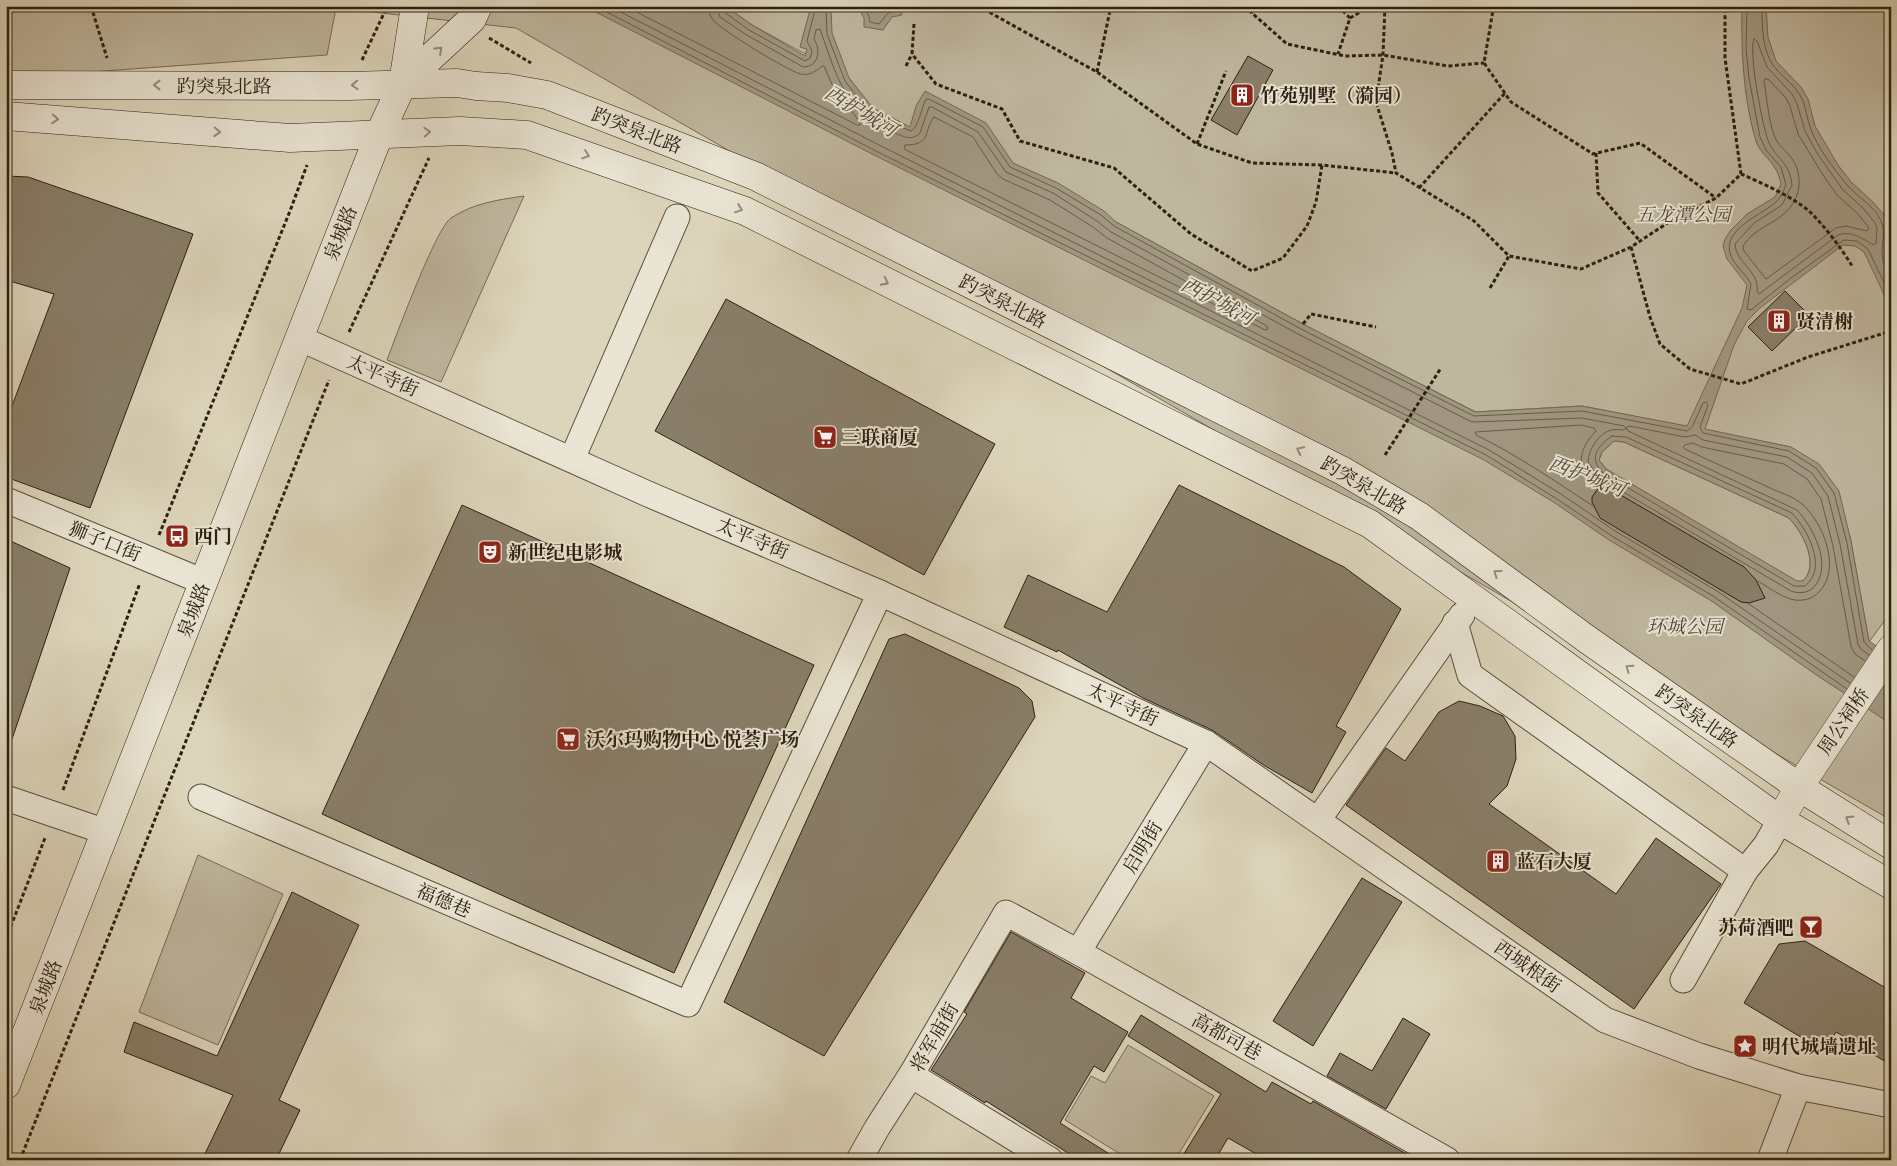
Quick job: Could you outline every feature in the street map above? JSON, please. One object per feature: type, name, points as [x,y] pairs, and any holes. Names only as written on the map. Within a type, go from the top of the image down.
[{"type":"main road","points":[[403,83],[415,6]]},
{"type":"main road","points":[[403,83],[472,19],[478,6]]},
{"type":"main road","name":"泉城路","points":[[6,1085],[378,135],[403,83]]},
{"type":"main road","name":"趵突泉北路","points":[[6,85],[349,86],[457,83],[508,88],[548,95],[755,176],[1343,471],[1419,516],[1588,640],[1805,777],[1891,845]]},
{"type":"main road","name":"趵突泉北路","points":[[6,116],[290,138],[439,132],[497,132],[527,135],[745,211],[1370,524],[1780,820],[1891,885]]},
{"type":"main road","name":"周公祠桥","points":[[1780,820],[1805,777],[1891,648]]},
{"type":"street","points":[[572,459],[677,217]]},
{"type":"street","name":"太平寺街","points":[[299,338],[880,593],[1206,743]]},
{"type":"street","name":"狮子口街","points":[[6,500],[204,582]]},
{"type":"street","name":"福德巷","points":[[201,797],[688,1004],[880,593]]},
{"type":"street","points":[[1318,820],[1474,599]]},
{"type":"street","points":[[1455,624],[1470,675],[1745,871]]},
{"type":"street","name":"西城根街","points":[[1206,743],[1606,1020],[1698,1056],[1798,1087],[1891,1105]]},
{"type":"street","name":"启明街","points":[[1078,952],[1206,743]]},
{"type":"street","points":[[6,798],[106,832]]},
{"type":"street","points":[[1683,980],[1745,871],[1766,845],[1780,820]]},
{"type":"street","name":"高都司巷","points":[[1006,913],[1446,1160]]},
{"type":"street","name":"将军庙街","points":[[859,1160],[1006,913]]},
{"type":"street","points":[[911,1075],[1050,1160]]},
{"type":"street","points":[[1770,1160],[1798,1087]]},
{"type":"path","points":[[64,6],[90,8],[108,61]]},
{"type":"path","points":[[349,86],[387,6]]},
{"type":"path","points":[[978,6],[1097,72],[1197,144],[1252,163],[1322,165],[1396,173],[1474,221],[1509,256],[1581,269],[1631,247],[1669,222],[1716,198],[1741,174]]},
{"type":"path","points":[[1097,72],[1111,6]]},
{"type":"path","points":[[1149,7],[1168,6]]},
{"type":"path","points":[[1244,6],[1287,44],[1344,56],[1383,56],[1448,66],[1484,62]]},
{"type":"path","points":[[1251,13],[1258,6]]},
{"type":"path","points":[[1338,6],[1350,18]]},
{"type":"path","points":[[1338,54],[1350,18],[1371,6]]},
{"type":"path","points":[[1385,6],[1383,56],[1376,102],[1392,153],[1396,173]]},
{"type":"path","points":[[1495,6],[1492,10],[1484,62],[1511,102],[1593,154],[1640,143],[1716,198]]},
{"type":"path","points":[[1725,6],[1725,58],[1741,174]]},
{"type":"path","points":[[906,66],[912,54],[914,24]]},
{"type":"path","points":[[912,54],[936,84],[1002,109],[1020,141],[1114,168],[1190,234],[1252,271],[1283,258],[1307,226],[1316,202],[1322,165]]},
{"type":"path","points":[[1197,144],[1226,71]]},
{"type":"path","points":[[1419,188],[1505,93]]},
{"type":"path","points":[[20,1160],[339,355],[439,132]]},
{"type":"path","points":[[6,940],[149,558],[290,212],[317,137]]},
{"type":"path","points":[[1596,153],[1598,192],[1640,241]]},
{"type":"path","points":[[1741,174],[1772,188],[1808,211],[1844,252],[1852,266]]},
{"type":"path","points":[[1631,247],[1650,317],[1660,344],[1690,369],[1742,384],[1808,357],[1891,331]]},
{"type":"path","points":[[1490,288],[1509,256]]},
{"type":"path","points":[[1303,324],[1311,314],[1376,327]]},
{"type":"path","points":[[1385,455],[1442,368]]},
{"type":"green space","name":"五龙潭公园","points":[[6,6],[677,6],[882,125],[1303,324],[1116,222],[892,119],[872,108],[849,78],[752,25],[725,6],[1891,6],[1891,612],[1869,642],[1850,536],[1791,447],[1582,406],[1476,412],[1304,325],[1891,672],[1891,820],[516,28],[336,8],[327,55],[6,78]]},
{"type":"green space","points":[[524,196],[441,382],[387,360],[417,284],[444,226],[451,218],[468,209],[495,201]]},
{"type":"green space","points":[[1614,441],[1624,442],[1789,518],[1808,549],[1810,566],[1808,574],[1803,581],[1797,582],[1606,469],[1599,460],[1602,452]]},
{"type":"green space","points":[[198,855],[283,894],[218,1045],[139,1012]]},
{"type":"green space","points":[[1128,1045],[1214,1096],[1175,1160],[1130,1160],[1065,1120],[1091,1076],[1105,1083]]},
{"type":"water","name":"西护城河","points":[[584,6],[725,6],[752,25],[805,56],[807,49],[800,47],[811,6],[831,6],[832,33],[849,78],[873,108],[910,127],[916,106],[925,91],[986,123],[1013,163],[1058,183],[1104,211],[1116,222],[1303,324],[1475,412],[1582,406],[1687,426],[1742,308],[1747,285],[1727,259],[1723,246],[1725,239],[1747,214],[1775,197],[1781,184],[1777,172],[1759,148],[1755,138],[1744,72],[1742,6],[1766,6],[1768,37],[1776,61],[1801,87],[1808,99],[1815,126],[1838,165],[1852,183],[1886,217],[1888,228],[1887,259],[1891,267],[1891,309],[1864,252],[1855,246],[1843,245],[1760,308],[1747,321],[1734,345],[1705,429],[1791,447],[1819,464],[1839,491],[1851,541],[1869,641],[1891,656],[1891,724],[1815,674],[1710,600],[1609,540],[1555,503],[1484,460],[874,155]],"holes":[[[1614,441],[1624,442],[1789,518],[1808,549],[1810,566],[1808,574],[1803,581],[1797,581],[1606,469],[1599,460],[1602,452]]]},
{"type":"water","points":[[857,6],[900,6],[902,15],[892,17],[883,30],[864,27],[864,18]]},
{"type":"building","name":"竹苑别墅（漪园）","points":[[1248,56],[1273,70],[1237,135],[1211,120]]},
{"type":"building","points":[[6,176],[28,177],[193,234],[90,508],[6,477],[6,422],[54,294],[6,280]]},
{"type":"building","name":"贤清榭","points":[[1785,291],[1809,315],[1772,351],[1748,327]]},
{"type":"building","name":"三联商厦","points":[[726,299],[995,444],[924,575],[655,431]]},
{"type":"building","points":[[1179,485],[1344,567],[1401,609],[1336,726],[1346,732],[1312,793],[1265,766],[1212,730],[1143,698],[1058,650],[1057,652],[1004,627],[1028,575],[1107,612]]},
{"type":"building","points":[[1600,486],[1614,491],[1744,567],[1756,580],[1765,598],[1749,603],[1741,602],[1600,518],[1592,502],[1592,497]]},
{"type":"building","name":"沃尔玛购物中心 悦荟广场","points":[[462,505],[814,665],[674,973],[322,814]]},
{"type":"building","points":[[6,539],[70,568],[10,745],[6,744]]},
{"type":"building","points":[[905,634],[1019,688],[1032,701],[1035,717],[824,1056],[724,1002],[889,639]]},
{"type":"building","name":"蓝石大厦","points":[[1459,701],[1480,706],[1503,716],[1515,736],[1516,759],[1507,786],[1489,804],[1616,894],[1656,838],[1721,884],[1634,1009],[1346,805],[1386,748],[1405,761],[1439,712]]},
{"type":"building","points":[[1362,878],[1402,902],[1313,1046],[1273,1021]]},
{"type":"building","points":[[292,892],[359,925],[279,1100],[300,1110],[276,1160],[202,1160],[233,1095],[124,1052],[134,1022],[217,1056]]},
{"type":"building","points":[[1011,932],[1085,973],[1071,998],[1128,1032],[1104,1072],[1094,1066],[1060,1123],[1119,1160],[1079,1160],[986,1101],[985,1103],[931,1070],[967,1014],[964,1012]]},
{"type":"building","points":[[1805,941],[1891,991],[1891,1065],[1836,1032],[1824,1051],[1744,1003],[1779,944]]},
{"type":"building","points":[[1141,1015],[1266,1092],[1272,1082],[1311,1104],[1313,1101],[1417,1160],[1267,1160],[1228,1138],[1215,1160],[1180,1160],[1221,1094],[1128,1036]]},
{"type":"building","points":[[1403,1018],[1430,1034],[1386,1109],[1327,1076],[1340,1053],[1372,1071]]},
{"type":"place","name":"竹苑别墅（漪园）","points":[[1242,95]]},
{"type":"place","name":"贤清榭","points":[[1779,321]]},
{"type":"place","name":"三联商厦","points":[[825,437]]},
{"type":"place","name":"西门","points":[[177,536]]},
{"type":"place","name":"新世纪电影城","points":[[490,552]]},
{"type":"place","name":"沃尔玛购物中心 悦荟广场","points":[[568,739]]},
{"type":"place","name":"蓝石大厦","points":[[1498,861]]},
{"type":"place","name":"苏荷酒吧","points":[[1811,927]]},
{"type":"place","name":"明代城墙遗址","points":[[1745,1046]]},
{"type":"park label","name":"环城公园","points":[[1685,626]]}]
